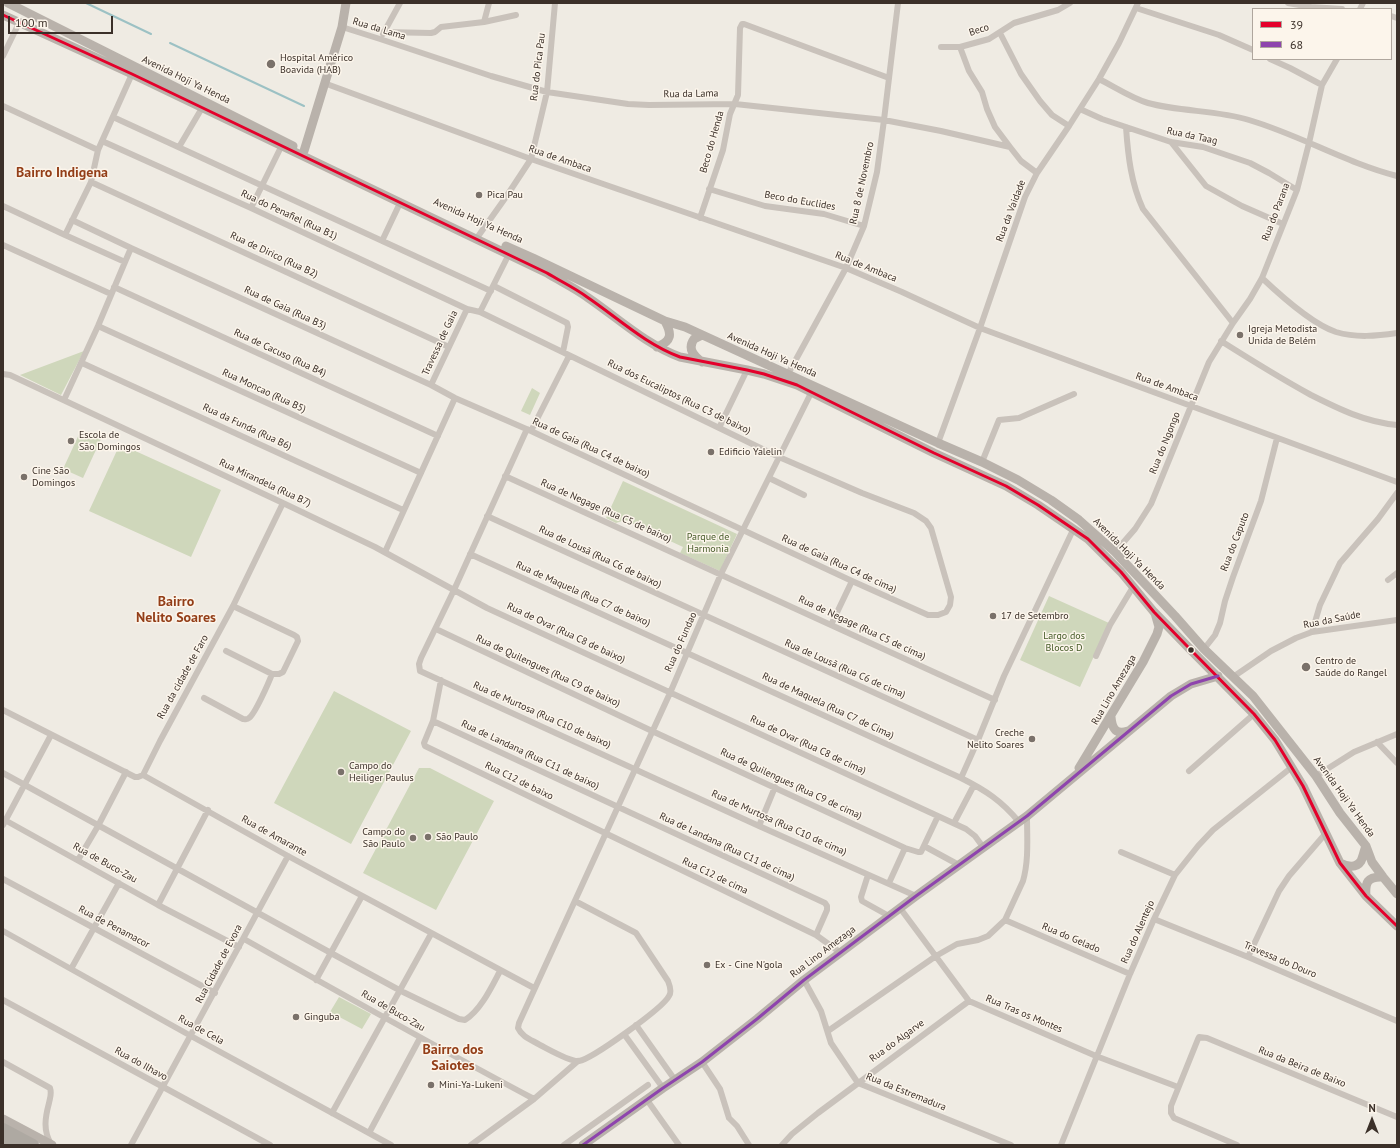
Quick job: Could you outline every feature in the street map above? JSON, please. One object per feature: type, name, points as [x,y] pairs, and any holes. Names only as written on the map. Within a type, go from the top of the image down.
[{"type":"highway","points":[[3,1129],[34,1145]]},
{"type":"highway","points":[[3,1140],[13,1145]]},
{"type":"main road","points":[[304,151],[342,27],[346,3]]},
{"type":"main road","name":"Avenida Hoji Ya Henda","points":[[12,4],[304,151],[479,235],[533,258],[665,321],[685,327],[982,462],[1018,480],[1051,500],[1079,520],[1115,552],[1204,649],[1253,696],[1316,776],[1340,813],[1366,846],[1372,862],[1397,894]]},
{"type":"main road","name":"Avenida Hoji Ya Henda","points":[[3,15],[132,74],[547,273],[586,296],[657,347],[680,358],[747,370],[791,383],[934,453],[1006,486],[1038,505],[1088,539],[1105,555],[1154,612],[1254,714],[1275,740],[1292,767]]},
{"type":"main road","points":[[657,347],[668,341],[670,330],[665,321]]},
{"type":"main road","points":[[702,335],[694,339],[690,346],[691,351],[702,362]]},
{"type":"main road","name":"Rua Lino Amezaga","points":[[1075,776],[1143,662],[1157,634],[1159,627],[1154,612]]},
{"type":"main road","name":"Rua Lino Amezaga","points":[[584,1145],[702,1062],[804,980],[959,864],[1023,819],[1171,696],[1191,684],[1218,676]]},
{"type":"main road","points":[[1111,717],[1111,724],[1114,730],[1123,733],[1130,731]]},
{"type":"main road","points":[[1292,767],[1314,807],[1340,863],[1366,896],[1397,926]]},
{"type":"main road","points":[[1340,863],[1346,866],[1357,864],[1360,862],[1362,853],[1366,846]]},
{"type":"main road","points":[[1366,896],[1365,887],[1368,882],[1375,877],[1383,877]]},
{"type":"main road","points":[[3,1120],[52,1145]]},
{"type":"street","points":[[380,39],[400,3]]},
{"type":"street","points":[[484,22],[489,3]]},
{"type":"street","name":"Rua do Pica Pau","points":[[479,235],[531,159],[547,92],[555,3]]},
{"type":"street","name":"Rua 8 de Novembro","points":[[788,374],[846,268],[864,226],[877,172],[890,78],[898,3]]},
{"type":"street","points":[[1000,33],[1014,23],[1058,10],[1070,3]]},
{"type":"street","points":[[1288,3],[1326,8]]},
{"type":"street","points":[[1137,6],[1219,35],[1252,50]]},
{"type":"street","name":"Rua da Vaidade","points":[[938,443],[980,328],[1022,204],[1037,173],[1080,110],[1099,79],[1119,44],[1137,6]]},
{"type":"street","points":[[384,32],[431,33],[435,32],[441,27],[484,22],[516,15]]},
{"type":"street","points":[[3,56],[20,22]]},
{"type":"street","name":"Beco do Henda","points":[[700,218],[723,150],[730,114],[738,99],[740,28],[742,24],[890,78]]},
{"type":"street","name":"Rua da Lama","points":[[342,27],[491,76],[547,92],[628,104],[735,104],[884,120],[941,131],[1010,148]]},
{"type":"street","name":"Beco","points":[[1010,148],[995,127],[987,109],[982,92],[969,71],[960,47],[989,39],[1000,33],[1021,74],[1040,101],[1052,115],[1069,126]]},
{"type":"street","points":[[942,47],[960,47]]},
{"type":"street","points":[[1272,60],[1322,85]]},
{"type":"street","name":"Rua do Parana","points":[[1208,362],[1250,300],[1262,278],[1297,190],[1322,85],[1336,60]]},
{"type":"street","points":[[65,234],[91,182],[98,150],[132,74]]},
{"type":"street","points":[[1099,79],[1149,103],[1248,120],[1351,161],[1397,176]]},
{"type":"street","name":"Rua de Ambaca","points":[[324,83],[531,159],[846,268],[980,328],[1397,482]]},
{"type":"street","points":[[3,106],[98,150]]},
{"type":"street","points":[[179,147],[202,108]]},
{"type":"street","name":"Rua da Taag","points":[[1080,110],[1171,142],[1203,148],[1244,161],[1269,173],[1297,190]]},
{"type":"street","points":[[113,117],[382,241],[567,323],[568,327],[563,352]]},
{"type":"street","points":[[1126,127],[1130,168],[1138,198],[1143,209],[1233,323]]},
{"type":"street","name":"Rua do Penafiel (Rua B1)","points":[[102,141],[467,308],[480,312]]},
{"type":"street","points":[[1171,142],[1206,186],[1242,206],[1283,224]]},
{"type":"street","points":[[251,208],[281,146]]},
{"type":"street","points":[[1010,148],[1025,165],[1037,173]]},
{"type":"street","name":"Rua de Dirico (Rua B2)","points":[[91,182],[449,347]]},
{"type":"street","name":"Beco do Euclides","points":[[709,189],[765,206],[824,214],[864,226]]},
{"type":"street","points":[[382,241],[400,203]]},
{"type":"street","points":[[3,206],[125,262]]},
{"type":"street","name":"Rua de Gaia (Rua B3)","points":[[72,220],[432,385]]},
{"type":"street","points":[[3,245],[111,294]]},
{"type":"street","points":[[64,400],[82,363],[132,248]]},
{"type":"street","points":[[480,312],[509,254]]},
{"type":"street","points":[[1262,278],[1307,315],[1336,332],[1368,337],[1397,333]]},
{"type":"street","name":"Rua de Cacuso (Rua B4)","points":[[114,287],[438,436]]},
{"type":"street","name":"Travessa de Gaia","points":[[432,385],[467,308]]},
{"type":"street","name":"Rua dos Eucaliptos (Rua C3 de baixo)","points":[[480,312],[779,457],[862,493],[914,513],[926,520],[931,528],[951,597],[950,605],[946,612],[938,615],[928,615]]},
{"type":"street","name":"Rua Moncao (Rua B5)","points":[[98,326],[421,474]]},
{"type":"street","points":[[1221,341],[1261,367],[1336,408],[1354,416],[1397,425]]},
{"type":"street","points":[[436,629],[505,476],[569,356]]},
{"type":"street","name":"Rua do Ngongo","points":[[1115,552],[1136,529],[1151,504],[1208,362]]},
{"type":"street","name":"Rua da Funda (Rua B6)","points":[[82,363],[403,510]]},
{"type":"street","points":[[719,428],[747,370]]},
{"type":"street","name":"Rua Mirandela (Rua B7)","points":[[3,374],[10,375],[283,502],[385,552],[454,590]]},
{"type":"street","name":"Rua de Gaia (Rua C4 de baixo)","points":[[432,385],[455,398],[529,430],[743,530]]},
{"type":"street","name":"Rua do Fundao","points":[[578,1061],[545,1048],[524,1036],[518,1028],[519,1023],[688,653],[721,574],[811,393]]},
{"type":"street","points":[[982,462],[999,420],[1019,418],[1074,394]]},
{"type":"street","points":[[385,552],[455,398]]},
{"type":"street","name":"Rua do Caputo","points":[[1204,649],[1215,635],[1220,623],[1231,582],[1261,501],[1277,438]]},
{"type":"street","name":"Rua de Negage (Rua C5 de baixo)","points":[[505,476],[721,574]]},
{"type":"street","points":[[769,478],[804,495]]},
{"type":"street","points":[[1312,632],[1320,605],[1340,563],[1378,519],[1397,493]]},
{"type":"street","name":"Rua da cidade de Faro","points":[[143,775],[233,606],[283,502]]},
{"type":"street","name":"Rua de Lousã (Rua C6 de baixo)","points":[[487,516],[704,615]]},
{"type":"street","name":"Rua de Gaia (Rua C4 de cima)","points":[[743,530],[928,615]]},
{"type":"street","points":[[961,778],[1004,676],[1074,530]]},
{"type":"street","name":"Rua de Maquela (Rua C7 de baixo)","points":[[470,554],[688,653]]},
{"type":"street","points":[[1388,580],[1397,573]]},
{"type":"street","name":"Rua de Negage (Rua C5 de cima)","points":[[721,574],[995,700]]},
{"type":"street","points":[[831,625],[852,581]]},
{"type":"street","points":[[1096,656],[1110,625],[1133,586]]},
{"type":"street","name":"Rua de Ovar (Rua C8 de baixo)","points":[[454,590],[487,608],[670,693]]},
{"type":"street","points":[[226,651],[272,674],[278,674],[283,672],[298,641],[297,637],[233,606]]},
{"type":"street","name":"Rua de Lousã (Rua C6 de cima)","points":[[704,615],[978,740]]},
{"type":"street","name":"Rua da Saúde","points":[[1233,677],[1271,651],[1296,638],[1312,632],[1397,620]]},
{"type":"street","name":"Rua de Murtosa (Rua C10 de baixo)","points":[[436,629],[421,658],[419,668],[420,671],[635,768]]},
{"type":"street","name":"Rua de Quilengues (Rua C9 de baixo)","points":[[436,629],[652,731]]},
{"type":"street","name":"Rua de Maquela (Rua C7 de Cima)","points":[[688,653],[961,778],[1000,801],[1023,819]]},
{"type":"street","points":[[204,698],[243,719],[250,718],[272,674]]},
{"type":"street","points":[[433,721],[441,680]]},
{"type":"street","name":"Rua de Ovar (Rua C8 de cima)","points":[[670,693],[966,828],[975,836],[983,847]]},
{"type":"street","name":"Rua de Amarante","points":[[3,710],[135,777],[143,775],[431,934],[534,988]]},
{"type":"street","points":[[1189,771],[1254,714]]},
{"type":"street","name":"Rua C12 de baixo","points":[[433,721],[424,745],[606,834]]},
{"type":"street","name":"Rua de Landana (Rua C11 de baixo)","points":[[433,721],[618,807]]},
{"type":"street","name":"Rua de Quilengues (Rua C9 de cima)","points":[[652,731],[905,848],[918,852],[923,849],[959,864]]},
{"type":"street","points":[[1316,776],[1342,759],[1397,734]]},
{"type":"street","points":[[4,821],[51,735]]},
{"type":"street","points":[[1377,742],[1397,763]]},
{"type":"street","name":"Rua do Alentejo","points":[[1061,1145],[1130,974],[1175,875],[1198,846],[1214,830],[1292,767]]},
{"type":"street","name":"Rua de Murtosa (Rua C10 de cima)","points":[[635,768],[759,826],[916,896]]},
{"type":"street","points":[[78,860],[98,826],[126,772]]},
{"type":"street","points":[[3,773],[331,953],[459,1019],[465,1020],[475,1012],[489,992],[500,970]]},
{"type":"street","points":[[954,823],[974,785]]},
{"type":"street","points":[[759,826],[775,787]]},
{"type":"street","name":"Rua de Landana (Rua C11 de cima)","points":[[618,807],[825,903],[827,910],[816,935]]},
{"type":"street","points":[[158,905],[208,810]]},
{"type":"street","points":[[923,849],[938,816]]},
{"type":"street","points":[[828,1031],[936,956],[957,944],[978,940],[988,936],[1005,920],[1025,874],[1027,850],[1023,819]]},
{"type":"street","name":"Rua de Buco-Zau","points":[[4,821],[158,905],[239,947]]},
{"type":"street","points":[[1248,957],[1279,892],[1289,876],[1326,833]]},
{"type":"street","name":"Rua C12 de cima","points":[[606,834],[816,935],[841,952]]},
{"type":"street","points":[[888,884],[905,848]]},
{"type":"street","points":[[1121,852],[1175,875]]},
{"type":"street","name":"Rua Cidade de Evora","points":[[133,1144],[288,856]]},
{"type":"street","points":[[868,874],[861,897],[862,901],[889,916]]},
{"type":"street","name":"Rua de Penamacor","points":[[3,879],[215,993]]},
{"type":"street","points":[[71,969],[119,883]]},
{"type":"street","points":[[316,980],[362,896]]},
{"type":"street","points":[[472,1145],[534,1099],[578,1061],[592,1055],[624,1034],[669,997],[670,989],[668,982],[636,932],[575,901]]},
{"type":"street","points":[[900,908],[969,1001]]},
{"type":"street","name":"Travessa do Douro","points":[[1154,919],[1248,957],[1397,1021]]},
{"type":"street","name":"Rua do Gelado","points":[[1005,920],[1130,974]]},
{"type":"street","name":"Rua de Cela","points":[[3,932],[391,1145]]},
{"type":"street","points":[[332,1113],[431,934]]},
{"type":"street","name":"Rua de Buco-Zau","points":[[244,939],[316,980],[386,1017],[420,1038],[534,1099]]},
{"type":"street","name":"Rua da Estremadura","points":[[804,980],[821,1011],[831,1043],[858,1083],[1011,1145]]},
{"type":"street","name":"Rua do Ilhavo","points":[[3,1000],[270,1145]]},
{"type":"street","name":"Rua Tras os Montes","points":[[969,1001],[1096,1056],[1178,1087]]},
{"type":"street","name":"Rua do Algarve","points":[[782,1145],[799,1128],[969,1001]]},
{"type":"street","points":[[636,1025],[675,1080]]},
{"type":"street","points":[[624,1034],[663,1088]]},
{"type":"street","points":[[369,1133],[420,1038]]},
{"type":"street","name":"Rua da Beira de Baixo","points":[[1178,1087],[1198,1039],[1207,1038],[1397,1117]]},
{"type":"street","points":[[3,1062],[50,1088],[52,1093],[45,1122],[48,1137],[52,1145]]},
{"type":"street","points":[[702,1062],[720,1089],[729,1118],[737,1126],[749,1145]]},
{"type":"street","points":[[564,1145],[648,1085]]},
{"type":"street","points":[[1178,1087],[1171,1106],[1171,1113],[1174,1118],[1238,1145]]},
{"type":"street","points":[[647,1100],[679,1145]]},
{"type":"green space","points":[[84,351],[61,395],[20,375]]},
{"type":"green space","points":[[532,388],[540,393],[530,415],[521,411]]},
{"type":"green space","points":[[81,430],[101,439],[83,478],[63,469]]},
{"type":"green space","points":[[120,444],[221,490],[191,557],[89,511]]},
{"type":"green space","name":"Parque de Harmonia","points":[[623,481],[737,534],[720,571],[680,553],[683,547],[625,520],[616,523],[606,518]]},
{"type":"green space","name":"Largo dos Blocos D","points":[[1049,596],[1109,623],[1080,687],[1020,660]]},
{"type":"green space","name":"Campo do Heiliger Paulus","points":[[334,691],[411,731],[351,844],[274,803]]},
{"type":"green space","name":"São Paulo","points":[[419,768],[430,768],[494,801],[436,910],[363,873]]},
{"type":"green space","points":[[339,997],[371,1014],[362,1029],[330,1012]]},
{"type":"waterway","points":[[86,3],[151,34]]},
{"type":"waterway","points":[[170,43],[304,106]]},
{"type":"transit line","name":"39","points":[[3,15],[132,74],[547,273],[582,294],[643,338],[667,352],[680,357],[764,374],[797,385],[934,453],[1006,486],[1038,505],[1088,539],[1121,572],[1154,612],[1254,714],[1275,740],[1303,786],[1340,863],[1366,896],[1397,926]]},
{"type":"transit line","name":"68","points":[[583,1145],[702,1062],[804,980],[916,896],[1027,816],[1171,696],[1191,684],[1218,676]]},
{"type":"place","name":"Hospital Américo Boavida (HAB)","points":[[271,64]]},
{"type":"place","name":"Pica Pau","points":[[479,195]]},
{"type":"place","name":"Igreja Metodista Unida de Belém","points":[[1240,335]]},
{"type":"place","name":"Escola de São Domingos","points":[[71,441]]},
{"type":"place","name":"Edificio Yalelin","points":[[711,452]]},
{"type":"place","name":"Cine São Domingos","points":[[24,477]]},
{"type":"place","name":"17 de Setembro","points":[[993,616]]},
{"type":"place","name":"Centro de Saúde do Rangel","points":[[1306,667]]},
{"type":"place","name":"Creche Nelito Soares","points":[[1032,739]]},
{"type":"place","name":"Campo do Heiliger Paulus","points":[[341,772]]},
{"type":"place","name":"São Paulo","points":[[428,837]]},
{"type":"place","name":"Campo do São Paulo","points":[[413,838]]},
{"type":"place","name":"Ex - Cine N'gola","points":[[707,965]]},
{"type":"place","name":"Ginguba","points":[[296,1017]]},
{"type":"place","name":"Mini-Ya-Lukeni","points":[[431,1085]]},
{"type":"district","name":"Bairro Indigena","points":[[62,173]]},
{"type":"district","name":"Bairro Nelito Soares","points":[[176,610]]},
{"type":"district","name":"Bairro dos Saiotes","points":[[453,1058]]}]
